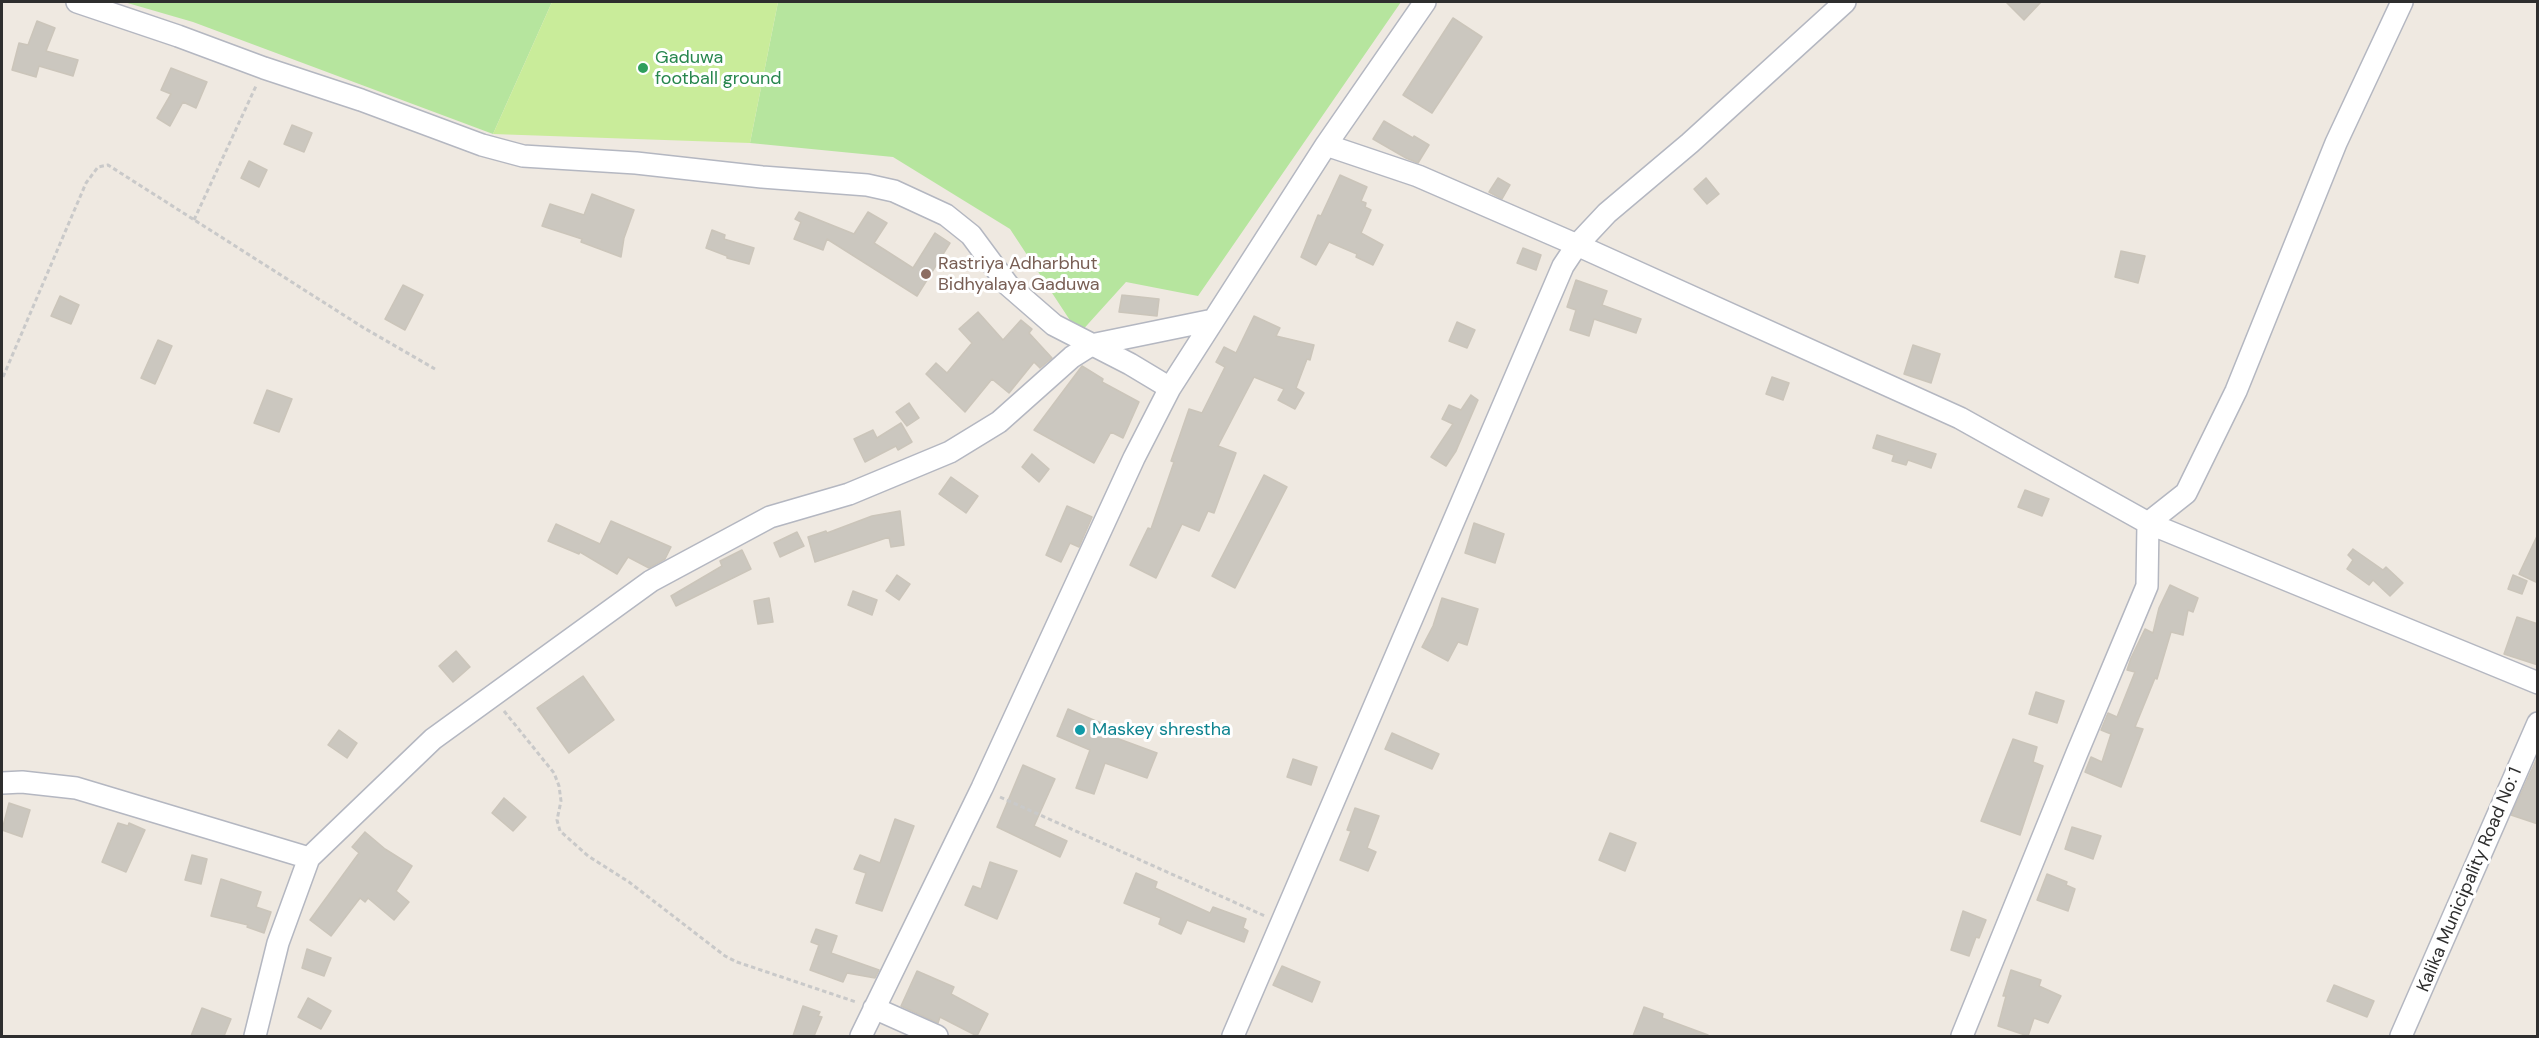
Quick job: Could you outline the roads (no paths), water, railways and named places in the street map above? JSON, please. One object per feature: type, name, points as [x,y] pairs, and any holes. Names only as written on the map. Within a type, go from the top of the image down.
[{"type":"street","points":[[77,2],[362,100],[482,145],[523,156],[636,163],[762,177],[867,185],[894,191],[946,215],[971,236],[1008,285],[1054,325],[1130,364],[1170,388]]},
{"type":"street","points":[[861,1036],[982,788],[1134,458],[1170,388],[1326,145],[1425,2]]},
{"type":"street","points":[[1233,1036],[1563,266],[1577,245],[1607,213],[1690,143],[1845,2]]},
{"type":"street","points":[[2148,523],[2186,493],[2236,391],[2336,143],[2403,2]]},
{"type":"street","points":[[1326,145],[1418,176],[1577,245],[1960,418],[2148,523],[2538,683]]},
{"type":"street","points":[[255,1036],[278,943],[309,858],[432,739],[651,581],[770,517],[849,494],[950,452],[999,422],[1072,357],[1091,345],[1213,320]]},
{"type":"street","points":[[1962,1036],[2147,586],[2148,523]]},
{"type":"street","name":"Kalika Municipality Road No: 1","points":[[2402,1036],[2538,723]]},
{"type":"street","points":[[2,783],[22,782],[76,788],[309,858]]},
{"type":"street","points":[[874,1008],[937,1036]]},
{"type":"place","name":"Gaduwa football ground","points":[[643,68]]},
{"type":"place","name":"Rastriya Adharbhut Bidhyalaya Gaduwa","points":[[926,274]]},
{"type":"place","name":"Maskey shrestha","points":[[1080,730]]}]
